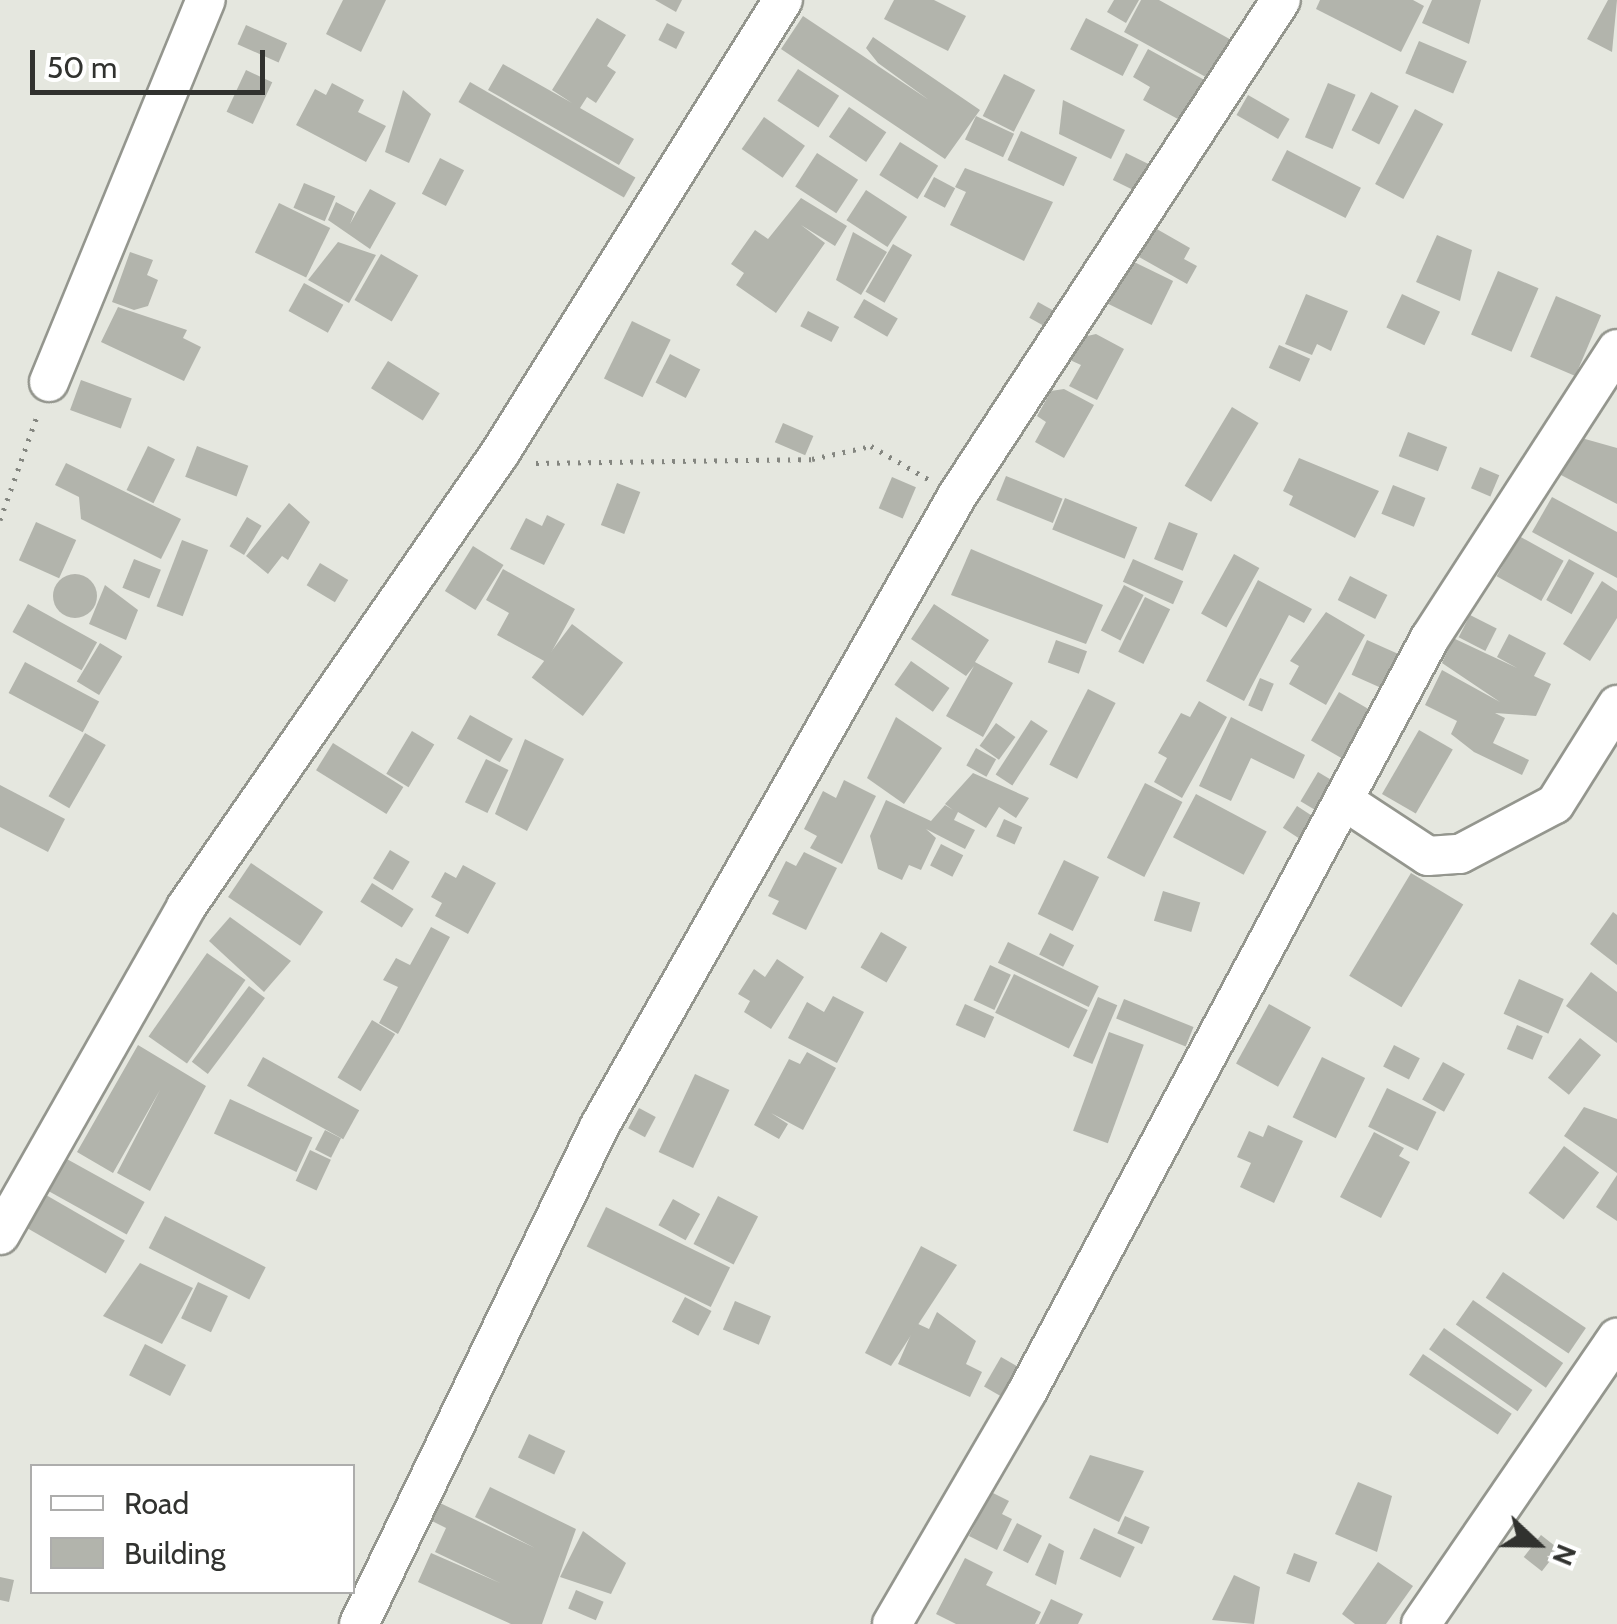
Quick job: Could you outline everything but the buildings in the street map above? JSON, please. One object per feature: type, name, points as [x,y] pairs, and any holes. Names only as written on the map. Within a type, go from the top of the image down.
[{"type":"street","points":[[49,382],[206,0]]},
{"type":"street","points":[[0,1235],[186,907],[500,453],[782,0]]},
{"type":"street","points":[[359,1624],[599,1127],[957,496],[1281,0]]},
{"type":"street","points":[[892,1624],[1346,802],[1430,638],[1617,349]]},
{"type":"street","points":[[1346,802],[1428,856],[1460,854],[1555,804],[1617,705]]},
{"type":"street","points":[[1421,1624],[1617,1338]]},
{"type":"path","points":[[0,520],[49,382]]},
{"type":"path","points":[[500,453],[560,469],[812,459],[871,446],[957,496]]}]
